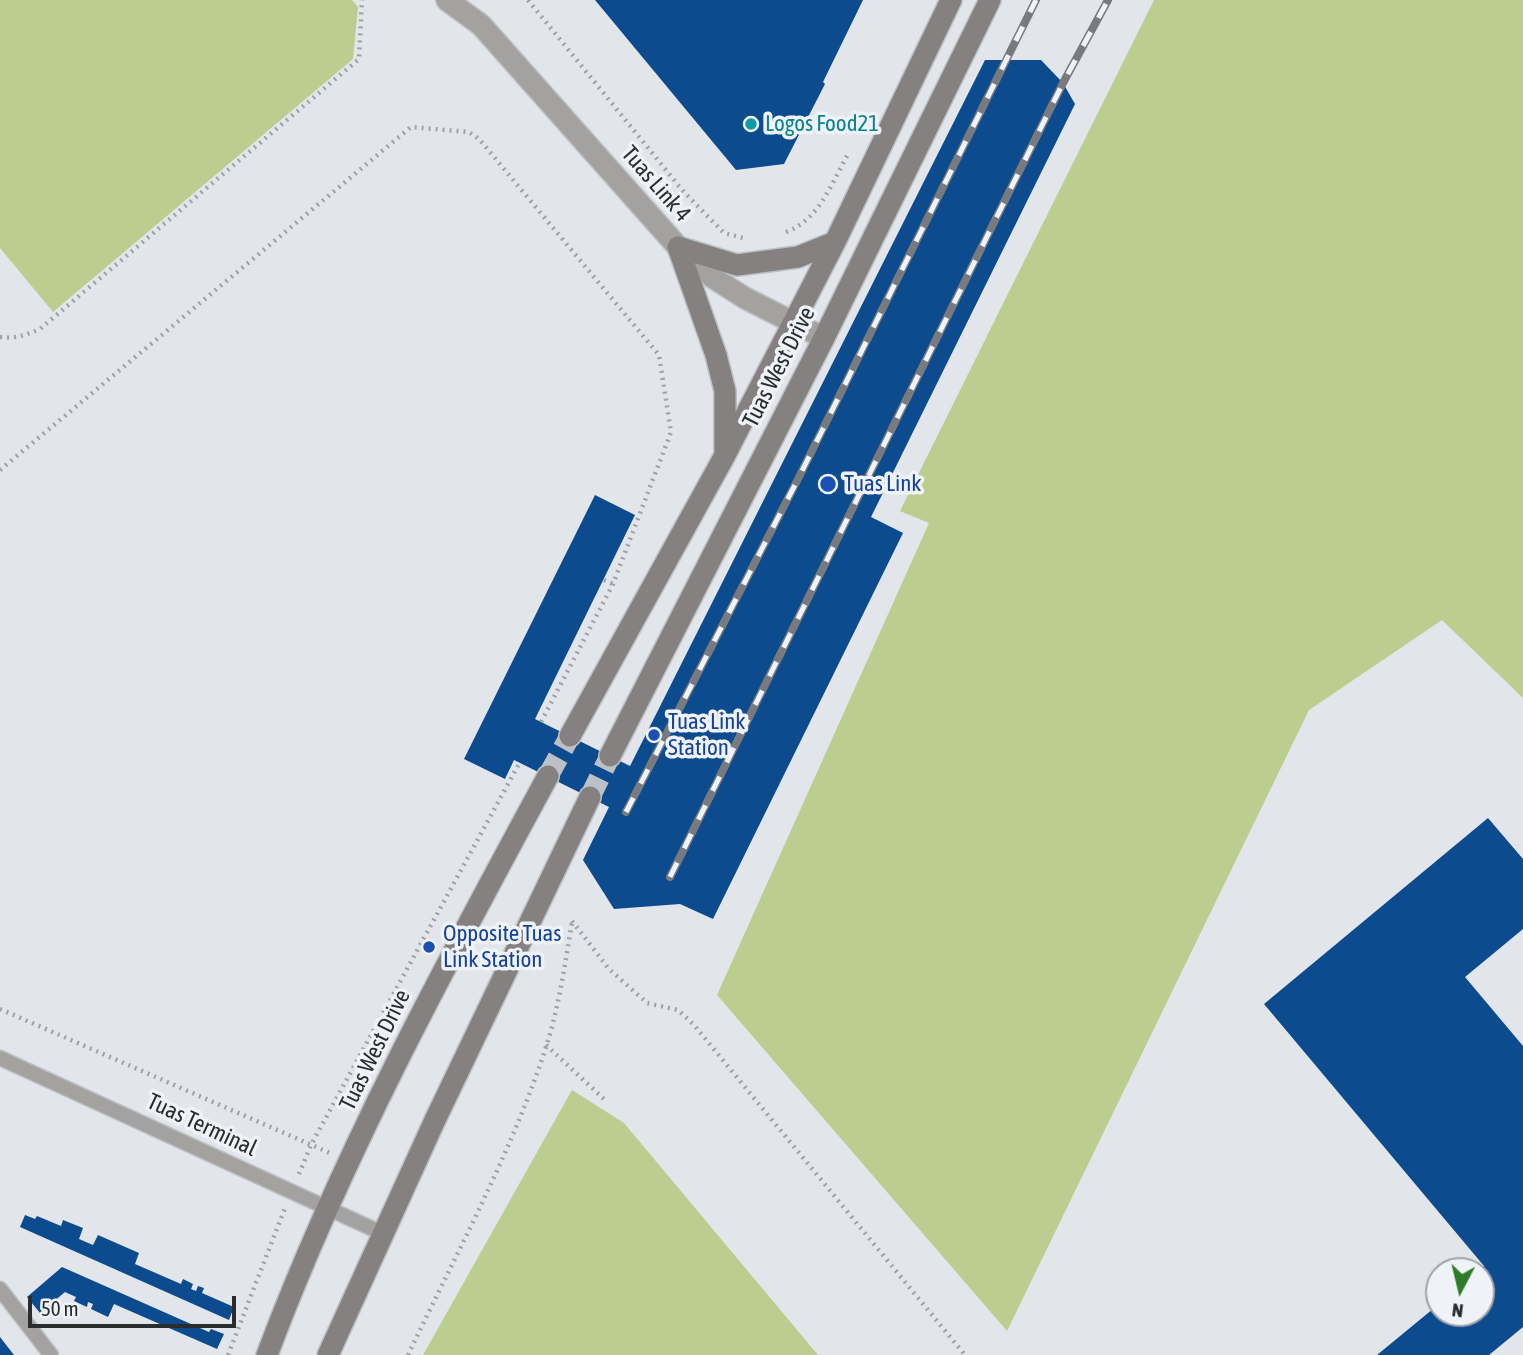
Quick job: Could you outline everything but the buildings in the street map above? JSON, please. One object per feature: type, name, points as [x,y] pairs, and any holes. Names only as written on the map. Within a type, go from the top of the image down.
[{"type":"main road","name":"Tuas West Drive","points":[[570,736],[724,457],[835,242],[951,0]]},
{"type":"main road","name":"Tuas West Drive","points":[[610,756],[824,338],[990,0]]},
{"type":"main road","points":[[677,247],[737,265],[797,257],[835,242]]},
{"type":"main road","points":[[677,247],[716,355],[725,391],[724,457]]},
{"type":"main road","name":"Tuas West Drive","points":[[267,1355],[304,1262],[350,1162],[463,933],[548,776]]},
{"type":"main road","points":[[328,1355],[446,1096],[590,797]]},
{"type":"street","name":"Tuas Link 4","points":[[447,0],[481,25],[677,247],[723,284],[772,314],[824,338]]},
{"type":"street","name":"Tuas Link 4","points":[[469,0],[481,25]]},
{"type":"lane","name":"Tuas Terminal","points":[[0,1058],[384,1234]]},
{"type":"lane","points":[[0,1289],[51,1355]]},
{"type":"path","points":[[0,337],[25,336],[40,329],[359,59],[362,0]]},
{"type":"path","points":[[528,0],[682,191],[723,233],[744,238]]},
{"type":"path","points":[[0,470],[411,127],[469,132],[480,139],[659,355],[671,432],[613,584],[541,722]]},
{"type":"path","points":[[781,234],[801,227],[814,215],[853,144]]},
{"type":"path","points":[[604,580],[613,584]]},
{"type":"path","points":[[228,1355],[311,1145],[520,762]]},
{"type":"path","points":[[408,1355],[521,1117],[546,1045],[565,967],[572,921],[609,969],[647,1003],[678,1010],[694,1025],[965,1355]]},
{"type":"path","points":[[0,1009],[350,1162]]},
{"type":"path","points":[[546,1045],[606,1100]]},
{"type":"green space","points":[[0,0],[352,0],[358,7],[353,59],[53,312],[0,248]]},
{"type":"green space","points":[[1154,0],[1523,0],[1523,698],[1442,620],[1309,710],[1007,1331],[717,995],[929,523],[900,511]]},
{"type":"green space","points":[[572,1090],[624,1123],[818,1355],[423,1355]]},
{"type":"tunnel","points":[[548,776],[570,736]]},
{"type":"tunnel","points":[[590,797],[610,756]]},
{"type":"railway","points":[[626,812],[798,479],[1036,0]]},
{"type":"railway","points":[[670,877],[1063,83],[1108,0]]},
{"type":"place","name":"Logos Food21","points":[[751,124]]},
{"type":"place","name":"Tuas Link","points":[[828,484]]},
{"type":"place","name":"Tuas Link Station","points":[[654,735]]},
{"type":"place","name":"Opposite Tuas Link Station","points":[[429,947]]}]
